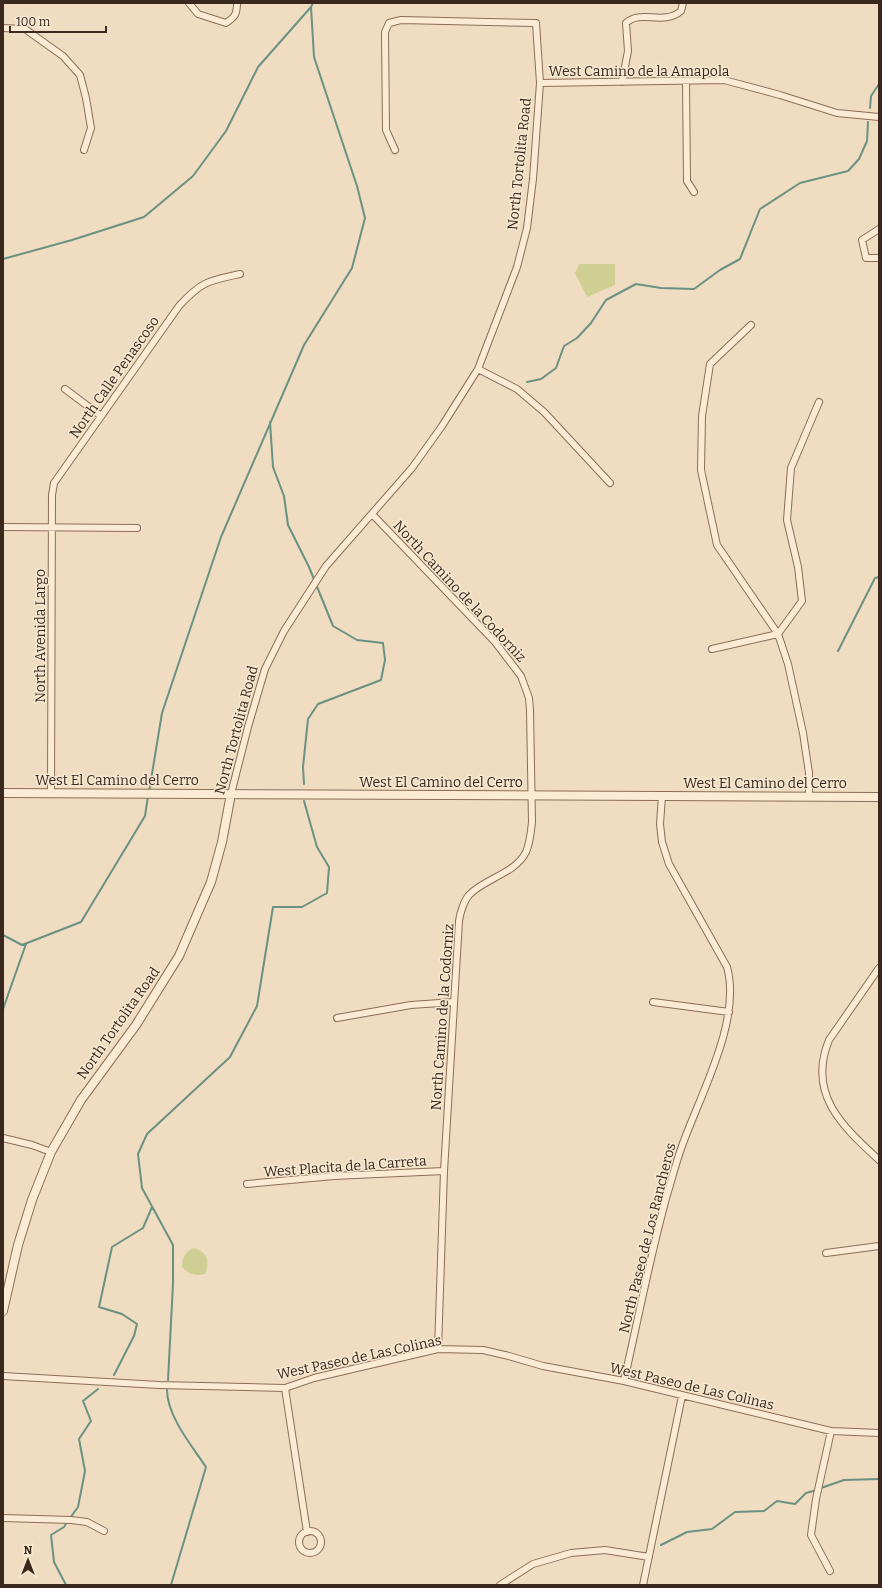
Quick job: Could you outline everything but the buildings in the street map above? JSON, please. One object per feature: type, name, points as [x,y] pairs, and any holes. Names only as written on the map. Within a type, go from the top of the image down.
[{"type":"street","points":[[188,3],[198,14],[226,23],[234,18],[237,11],[237,3]]},
{"type":"street","points":[[622,82],[628,51],[626,23],[637,18],[675,17],[681,11],[683,3]]},
{"type":"street","name":"West Camino de la Amapola","points":[[395,150],[386,130],[385,32],[389,23],[401,20],[536,23],[540,83],[724,80],[838,113],[879,117]]},
{"type":"street","points":[[3,28],[25,29],[62,56],[80,75],[86,98],[90,128],[84,150]]},
{"type":"street","points":[[686,81],[687,181],[694,192]]},
{"type":"street","name":"North Tortolita Road","points":[[3,1310],[18,1245],[32,1200],[51,1152],[81,1100],[136,1025],[179,956],[211,882],[222,842],[231,794],[248,727],[265,669],[284,631],[326,566],[412,468],[442,426],[478,369],[517,267],[527,228],[533,179],[540,83]]},
{"type":"street","points":[[879,229],[862,240],[866,258],[879,258]]},
{"type":"street","name":"North Calle Penascoso","points":[[52,528],[52,496],[54,483],[179,306],[194,289],[211,280],[240,274]]},
{"type":"street","points":[[751,325],[710,364],[702,416],[701,470],[717,545],[778,634],[788,664],[803,732],[809,773],[809,796]]},
{"type":"street","points":[[478,369],[518,389],[544,412],[610,483]]},
{"type":"street","points":[[64,389],[101,416]]},
{"type":"street","points":[[712,649],[778,634],[802,601],[798,567],[787,520],[791,468],[819,402]]},
{"type":"street","name":"North Camino de la Codorniz","points":[[372,514],[490,637],[521,676],[530,704],[532,822],[530,839],[526,853],[504,873],[468,896],[461,913],[444,1172],[438,1349]]},
{"type":"street","points":[[3,527],[137,528]]},
{"type":"street","name":"North Avenida Largo","points":[[51,793],[52,528]]},
{"type":"street","name":"West El Camino del Cerro","points":[[3,793],[879,797]]},
{"type":"street","name":"North Paseo de Los Rancheros","points":[[624,1381],[667,1197],[681,1147],[724,1035],[732,996],[731,980],[727,967],[669,864],[662,842],[660,824],[662,796]]},
{"type":"street","points":[[879,968],[829,1040],[824,1053],[821,1072],[828,1102],[838,1118],[879,1160]]},
{"type":"street","points":[[337,1018],[411,1005],[454,1002]]},
{"type":"street","points":[[653,1002],[728,1012]]},
{"type":"street","points":[[3,1138],[32,1145],[51,1152]]},
{"type":"street","name":"West Placita de la Carreta","points":[[247,1184],[334,1176],[444,1172]]},
{"type":"street","points":[[826,1253],[879,1246]]},
{"type":"street","name":"West Paseo de Las Colinas","points":[[3,1376],[159,1385],[285,1388],[314,1378],[438,1349],[483,1350],[543,1366],[624,1381],[831,1431],[879,1433]]},
{"type":"street","points":[[285,1388],[307,1532]]},
{"type":"street","points":[[643,1585],[682,1396]]},
{"type":"street","points":[[830,1571],[811,1535],[816,1499],[831,1431]]},
{"type":"street","points":[[3,1518],[71,1520],[87,1522],[104,1530]]},
{"type":"street","points":[[500,1585],[533,1564],[570,1553],[605,1550],[649,1557]]},
{"type":"green space","points":[[579,264],[615,264],[615,285],[587,297],[575,273]]},
{"type":"green space","points":[[194,1248],[202,1252],[207,1258],[207,1270],[205,1274],[192,1274],[187,1272],[182,1267],[185,1255],[188,1251]]},
{"type":"waterway","points":[[149,792],[162,713],[221,537],[304,345],[352,268],[365,218],[357,186],[314,57],[311,7],[313,3]]},
{"type":"waterway","points":[[3,259],[72,240],[144,217],[193,176],[226,131],[258,67],[311,7]]},
{"type":"waterway","points":[[870,108],[871,96],[879,84]]},
{"type":"waterway","points":[[527,382],[541,379],[556,368],[564,346],[577,338],[591,323],[606,300],[636,284],[661,288],[694,289],[720,270],[740,259],[760,209],[800,183],[848,171],[859,159],[867,141],[868,122]]},
{"type":"waterway","points":[[270,422],[273,467],[284,496],[288,525],[309,567],[333,626],[357,640],[383,643],[385,660],[381,680],[318,704],[308,719],[303,767],[304,784]]},
{"type":"waterway","points":[[838,651],[875,578],[879,577]]},
{"type":"waterway","points":[[3,935],[22,945],[81,922],[145,816],[148,796]]},
{"type":"waterway","points":[[168,1380],[173,1284],[173,1245],[142,1188],[138,1154],[147,1134],[230,1057],[257,1006],[273,907],[302,907],[327,893],[329,867],[317,847],[304,801]]},
{"type":"waterway","points":[[3,1009],[26,944]]},
{"type":"waterway","points":[[114,1375],[134,1336],[137,1324],[122,1314],[99,1307],[112,1247],[143,1228],[152,1207]]},
{"type":"waterway","points":[[70,1518],[78,1507],[85,1471],[79,1439],[91,1421],[83,1401],[98,1389]]},
{"type":"waterway","points":[[167,1390],[171,1410],[181,1430],[206,1467],[171,1585]]},
{"type":"waterway","points":[[821,1488],[844,1480],[879,1479]]},
{"type":"waterway","points":[[661,1545],[687,1532],[712,1529],[735,1512],[764,1511],[777,1501],[795,1504],[806,1493],[817,1490]]},
{"type":"waterway","points":[[66,1585],[54,1562],[51,1535],[64,1527],[67,1522]]}]
